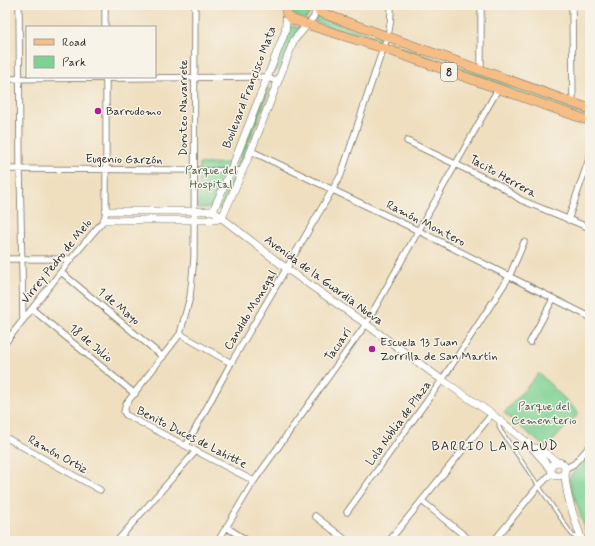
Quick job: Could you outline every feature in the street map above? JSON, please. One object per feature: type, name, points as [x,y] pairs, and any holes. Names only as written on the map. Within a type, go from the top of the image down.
[{"type":"main road","name":"Boulevard Francisco Mata","points":[[286,5],[287,15],[292,20],[308,24]]},
{"type":"main road","name":"8","points":[[314,7],[327,15],[388,38],[590,109]]},
{"type":"main road","name":"8","points":[[308,24],[383,48],[590,121]]},
{"type":"street","points":[[19,5],[23,320]]},
{"type":"street","points":[[105,5],[105,26]]},
{"type":"street","name":"Doroteo Navarrete","points":[[125,407],[180,334],[190,297],[194,258],[195,5]]},
{"type":"street","name":"Candido Monegal","points":[[186,446],[231,363],[287,269],[344,167],[383,48],[388,38],[390,30],[391,5]]},
{"type":"street","points":[[481,5],[481,70]]},
{"type":"street","points":[[572,5],[573,103]]},
{"type":"street","name":"Boulevard Francisco Mata","points":[[222,218],[251,151],[294,40],[314,17],[314,7]]},
{"type":"street","name":"Boulevard Francisco Mata","points":[[213,211],[231,170],[284,32],[287,15]]},
{"type":"street","points":[[156,77],[266,77],[278,82]]},
{"type":"street","points":[[5,79],[106,78]]},
{"type":"street","name":"Virrey Pedro de Melo","points":[[5,343],[71,259],[104,220],[106,211],[106,78]]},
{"type":"street","name":"Tacuarí","points":[[218,541],[254,482],[366,324],[498,89]]},
{"type":"street","name":"Tacito Herrera","points":[[407,141],[457,163],[499,185],[521,200],[590,228]]},
{"type":"street","name":"Ramón Montero","points":[[251,151],[590,317]]},
{"type":"street","points":[[568,220],[590,156]]},
{"type":"street","name":"Eugenio Garzón","points":[[5,169],[243,170]]},
{"type":"street","points":[[106,211],[213,211]]},
{"type":"street","name":"Avenida de la Guardia Nueva","points":[[213,211],[287,269],[492,414],[529,444],[547,454],[557,462]]},
{"type":"street","points":[[104,220],[214,220],[222,218]]},
{"type":"street","name":"Lola Noblia de Plaza","points":[[347,512],[442,380],[509,278],[524,242]]},
{"type":"street","points":[[5,259],[71,259]]},
{"type":"street","name":"1 de Mayo","points":[[61,272],[163,357]]},
{"type":"street","points":[[530,342],[553,299]]},
{"type":"street","name":"18 de Julio","points":[[32,309],[134,394]]},
{"type":"street","points":[[180,334],[231,363]]},
{"type":"street","name":"Benito Duces de Lahitte","points":[[125,407],[124,412],[126,415],[254,482]]},
{"type":"street","points":[[389,541],[492,414]]},
{"type":"street","name":"Ramón Ortiz","points":[[5,437],[100,490]]},
{"type":"street","name":"Avenida de la Guardia Nueva","points":[[529,444],[567,493]]},
{"type":"street","points":[[553,473],[562,476],[590,446]]},
{"type":"street","points":[[117,541],[196,451]]},
{"type":"street","points":[[553,473],[552,465],[557,462],[563,464],[566,470]]},
{"type":"street","name":"Avenida de la Guardia Nueva","points":[[566,470],[565,481],[567,493],[582,540]]},
{"type":"street","points":[[494,541],[539,486],[553,473]]},
{"type":"street","points":[[422,501],[472,541]]},
{"type":"street","points":[[315,516],[347,541]]},
{"type":"street","points":[[226,527],[248,541]]},
{"type":"lane","points":[[500,420],[499,427],[501,431],[573,536],[582,540]]},
{"type":"green space","points":[[289,5],[299,5],[306,8],[310,13],[307,18],[304,19],[292,14],[289,10]]},
{"type":"green space","points":[[317,15],[382,39],[381,44],[315,22]]},
{"type":"green space","points":[[288,26],[302,28],[278,71],[274,69]]},
{"type":"green space","points":[[390,43],[590,113],[590,118],[389,47]]},
{"type":"green space","points":[[267,88],[270,89],[222,210],[219,209]]},
{"type":"green space","name":"Parque del Hospital","points":[[230,163],[211,208],[198,208],[199,164]]},
{"type":"green space","name":"Parque del Cementerio","points":[[539,373],[579,413],[546,448],[504,413]]},
{"type":"green space","points":[[590,456],[590,541],[589,541],[568,478]]},
{"type":"place","name":"Barrodomo","points":[[98,111]]},
{"type":"place","name":"Escuela 13 Juan Zorrilla de San Martín","points":[[372,349]]},
{"type":"district","name":"BARRIO LA SALUD","points":[[495,445]]}]
